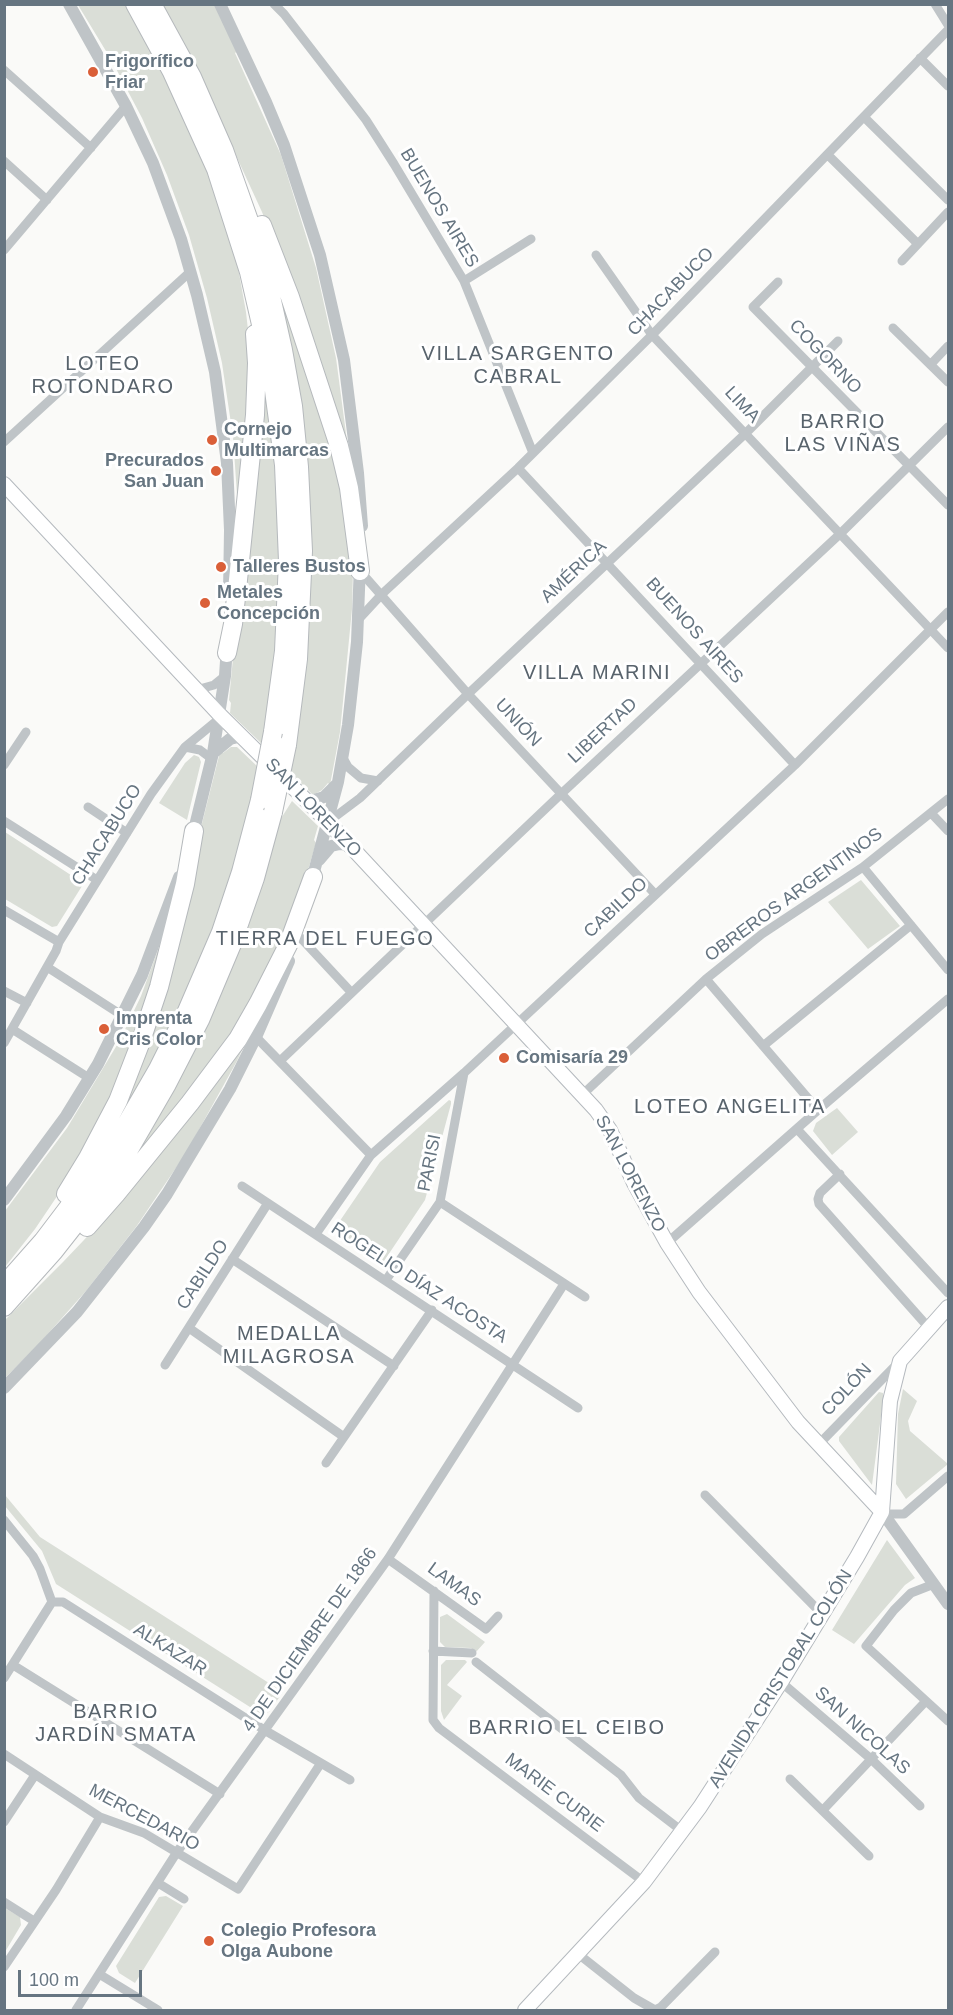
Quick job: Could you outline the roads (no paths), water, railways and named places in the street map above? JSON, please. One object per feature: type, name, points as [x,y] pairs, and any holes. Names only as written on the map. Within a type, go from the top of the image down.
[{"type":"highway","points":[[4,1308],[48,1259],[91,1204],[130,1148],[173,1074],[212,994],[252,887],[267,806],[273,732],[282,674],[287,607],[288,541],[285,476],[271,368],[262,322],[246,260],[224,191],[199,129],[172,72],[135,4]]},
{"type":"highway","points":[[152,4],[192,77],[267,236],[331,422],[347,478],[360,572]]},
{"type":"highway","points":[[4,1285],[43,1241],[90,1179],[155,1075],[191,1004],[221,932],[287,745],[298,659],[303,580],[302,500],[295,426],[283,350],[268,283],[238,188],[214,125]]},
{"type":"highway","points":[[227,653],[238,580],[255,415],[255,340],[246,260]]},
{"type":"highway","points":[[4,1278],[41,1230],[72,1184],[98,1140],[125,1084],[159,987],[185,884],[194,831]]},
{"type":"highway","points":[[4,1308],[77,1238],[116,1194],[228,1053],[258,1004],[288,945],[315,869]]},
{"type":"main road","name":"SAN LORENZO","points":[[4,484],[219,717],[246,740],[328,822],[582,1095],[610,1130],[634,1183],[667,1243],[699,1292],[798,1422],[882,1512]]},
{"type":"main road","name":"AVENIDA CRISTOBAL COLÓN","points":[[525,2010],[644,1882],[700,1807],[823,1614],[882,1512],[890,1401],[900,1360],[948,1307]]},
{"type":"street","points":[[4,1200],[46,1144],[89,1078],[123,1016],[158,935],[194,831],[212,756],[227,653],[229,481],[217,383],[204,320],[191,271],[153,163],[126,106],[69,4]]},
{"type":"street","points":[[4,1388],[77,1312],[144,1227],[199,1144],[230,1089],[277,990],[297,935],[343,758],[353,688],[362,525],[344,360],[312,226],[284,145],[220,4]]},
{"type":"street","name":"BUENOS AIRES","points":[[274,4],[366,120],[464,282],[533,453]]},
{"type":"street","points":[[935,4],[948,25]]},
{"type":"street","name":"CHACABUCO","points":[[358,620],[382,594],[519,468],[948,30]]},
{"type":"street","points":[[920,58],[948,86]]},
{"type":"street","points":[[4,70],[91,148]]},
{"type":"street","points":[[4,250],[126,106]]},
{"type":"street","points":[[864,117],[948,200]]},
{"type":"street","points":[[828,155],[918,244]]},
{"type":"street","points":[[4,161],[47,200]]},
{"type":"street","points":[[902,261],[948,212]]},
{"type":"street","points":[[464,282],[531,239]]},
{"type":"street","name":"LIMA","points":[[596,255],[652,334],[948,648]]},
{"type":"street","points":[[4,442],[191,271]]},
{"type":"street","name":"COGORNO","points":[[778,282],[753,307],[948,505]]},
{"type":"street","points":[[893,328],[948,382]]},
{"type":"street","name":"AMÉRICA","points":[[328,822],[346,810],[378,781],[746,434],[838,341]]},
{"type":"street","points":[[931,364],[948,346]]},
{"type":"street","name":"LIBERTAD","points":[[280,1060],[841,533],[948,427]]},
{"type":"street","name":"BUENOS AIRES","points":[[519,468],[795,765]]},
{"type":"street","name":"UNIÓN","points":[[360,572],[382,594],[468,694],[655,894]]},
{"type":"street","name":"CABILDO","points":[[316,1234],[371,1155],[464,1073],[795,765],[948,612]]},
{"type":"street","points":[[196,690],[214,685],[225,676]]},
{"type":"street","name":"CHACABUCO","points":[[4,1043],[47,968],[59,942],[174,761],[185,747],[219,717]]},
{"type":"street","points":[[5,762],[26,732]]},
{"type":"street","points":[[212,756],[222,744],[232,738],[246,740]]},
{"type":"street","points":[[185,747],[200,750],[212,756]]},
{"type":"street","points":[[343,758],[348,767],[361,778],[378,781]]},
{"type":"street","points":[[308,802],[327,795],[338,782]]},
{"type":"street","name":"OBREROS ARGENTINOS","points":[[582,1095],[706,979],[762,934],[863,867],[948,799]]},
{"type":"street","points":[[88,807],[127,833]]},
{"type":"street","points":[[932,813],[948,831]]},
{"type":"street","points":[[4,821],[97,880]]},
{"type":"street","points":[[315,869],[331,846],[349,845]]},
{"type":"street","points":[[863,867],[948,970]]},
{"type":"street","points":[[4,910],[59,942]]},
{"type":"street","points":[[763,1046],[911,925]]},
{"type":"street","points":[[297,935],[351,992]]},
{"type":"street","points":[[47,968],[123,1016]]},
{"type":"street","points":[[706,979],[818,1110]]},
{"type":"street","points":[[4,991],[27,1003]]},
{"type":"street","points":[[667,1243],[948,999]]},
{"type":"street","points":[[12,1029],[89,1078]]},
{"type":"street","points":[[256,1037],[371,1155]]},
{"type":"street","name":"PARISI","points":[[386,1280],[440,1202],[464,1073]]},
{"type":"street","points":[[797,1129],[948,1293]]},
{"type":"street","points":[[840,1174],[820,1193],[819,1204],[930,1328]]},
{"type":"street","name":"ROGELIO DÍAZ ACOSTA","points":[[242,1186],[578,1408]]},
{"type":"street","points":[[440,1202],[585,1297]]},
{"type":"street","name":"CABILDO","points":[[165,1365],[268,1203]]},
{"type":"street","points":[[232,1259],[394,1366]]},
{"type":"street","name":"4 DE DICIEMBRE DE 1866","points":[[76,2010],[177,1852],[388,1559],[564,1284]]},
{"type":"street","points":[[326,1463],[432,1310]]},
{"type":"street","points":[[189,1328],[344,1437]]},
{"type":"street","name":"COLÓN","points":[[820,1443],[900,1360]]},
{"type":"street","points":[[882,1512],[904,1515],[948,1476]]},
{"type":"street","points":[[705,1495],[823,1614]]},
{"type":"street","name":"SAN LORENZO","points":[[882,1512],[948,1604]]},
{"type":"street","points":[[4,1520],[33,1556],[52,1602],[4,1678]]},
{"type":"street","name":"LAMAS","points":[[388,1559],[486,1629],[498,1616]]},
{"type":"street","points":[[934,1584],[911,1593],[894,1610],[866,1646],[948,1720]]},
{"type":"street","name":"MARIE CURIE","points":[[434,1591],[433,1720],[439,1728],[644,1882]]},
{"type":"street","name":"ALKAZAR","points":[[52,1602],[63,1602],[266,1731],[350,1780]]},
{"type":"street","points":[[433,1651],[472,1653]]},
{"type":"street","points":[[476,1662],[621,1775],[639,1798],[682,1831]]},
{"type":"street","points":[[13,1665],[220,1794]]},
{"type":"street","name":"SAN NICOLAS","points":[[781,1682],[871,1759],[920,1806]]},
{"type":"street","points":[[823,1810],[926,1701]]},
{"type":"street","name":"MERCEDARIO","points":[[4,1755],[100,1817],[144,1833],[238,1889],[321,1763]]},
{"type":"street","points":[[4,1822],[34,1774]]},
{"type":"street","points":[[790,1779],[870,1856]]},
{"type":"street","points":[[4,1967],[56,1890],[100,1817]]},
{"type":"street","points":[[158,1882],[184,1899]]},
{"type":"street","points":[[4,1902],[34,1921]]},
{"type":"street","points":[[577,1953],[634,1998],[655,2010],[661,2007],[715,1952]]},
{"type":"street","points":[[99,1974],[158,2010]]},
{"type":"place","name":"Frigorífico Friar","points":[[93,72]]},
{"type":"place","name":"Cornejo Multimarcas","points":[[212,440]]},
{"type":"place","name":"Precurados San Juan","points":[[216,471]]},
{"type":"place","name":"Talleres Bustos","points":[[221,567]]},
{"type":"place","name":"Metales Concepción","points":[[205,603]]},
{"type":"place","name":"Imprenta Cris Color","points":[[104,1029]]},
{"type":"place","name":"Comisaría 29","points":[[504,1058]]},
{"type":"place","name":"Colegio Profesora Olga Aubone","points":[[209,1941]]},
{"type":"district","name":"VILLA SARGENTO CABRAL","points":[[518,366]]},
{"type":"district","name":"LOTEO ROTONDARO","points":[[103,376]]},
{"type":"district","name":"BARRIO LAS VIÑAS","points":[[843,434]]},
{"type":"district","name":"VILLA MARINI","points":[[597,673]]},
{"type":"district","name":"TIERRA DEL FUEGO","points":[[325,939]]},
{"type":"district","name":"LOTEO ANGELITA","points":[[730,1107]]},
{"type":"district","name":"MEDALLA MILAGROSA","points":[[289,1346]]},
{"type":"district","name":"BARRIO JARDÍN SMATA","points":[[116,1724]]},
{"type":"district","name":"BARRIO EL CEIBO","points":[[567,1728]]}]
